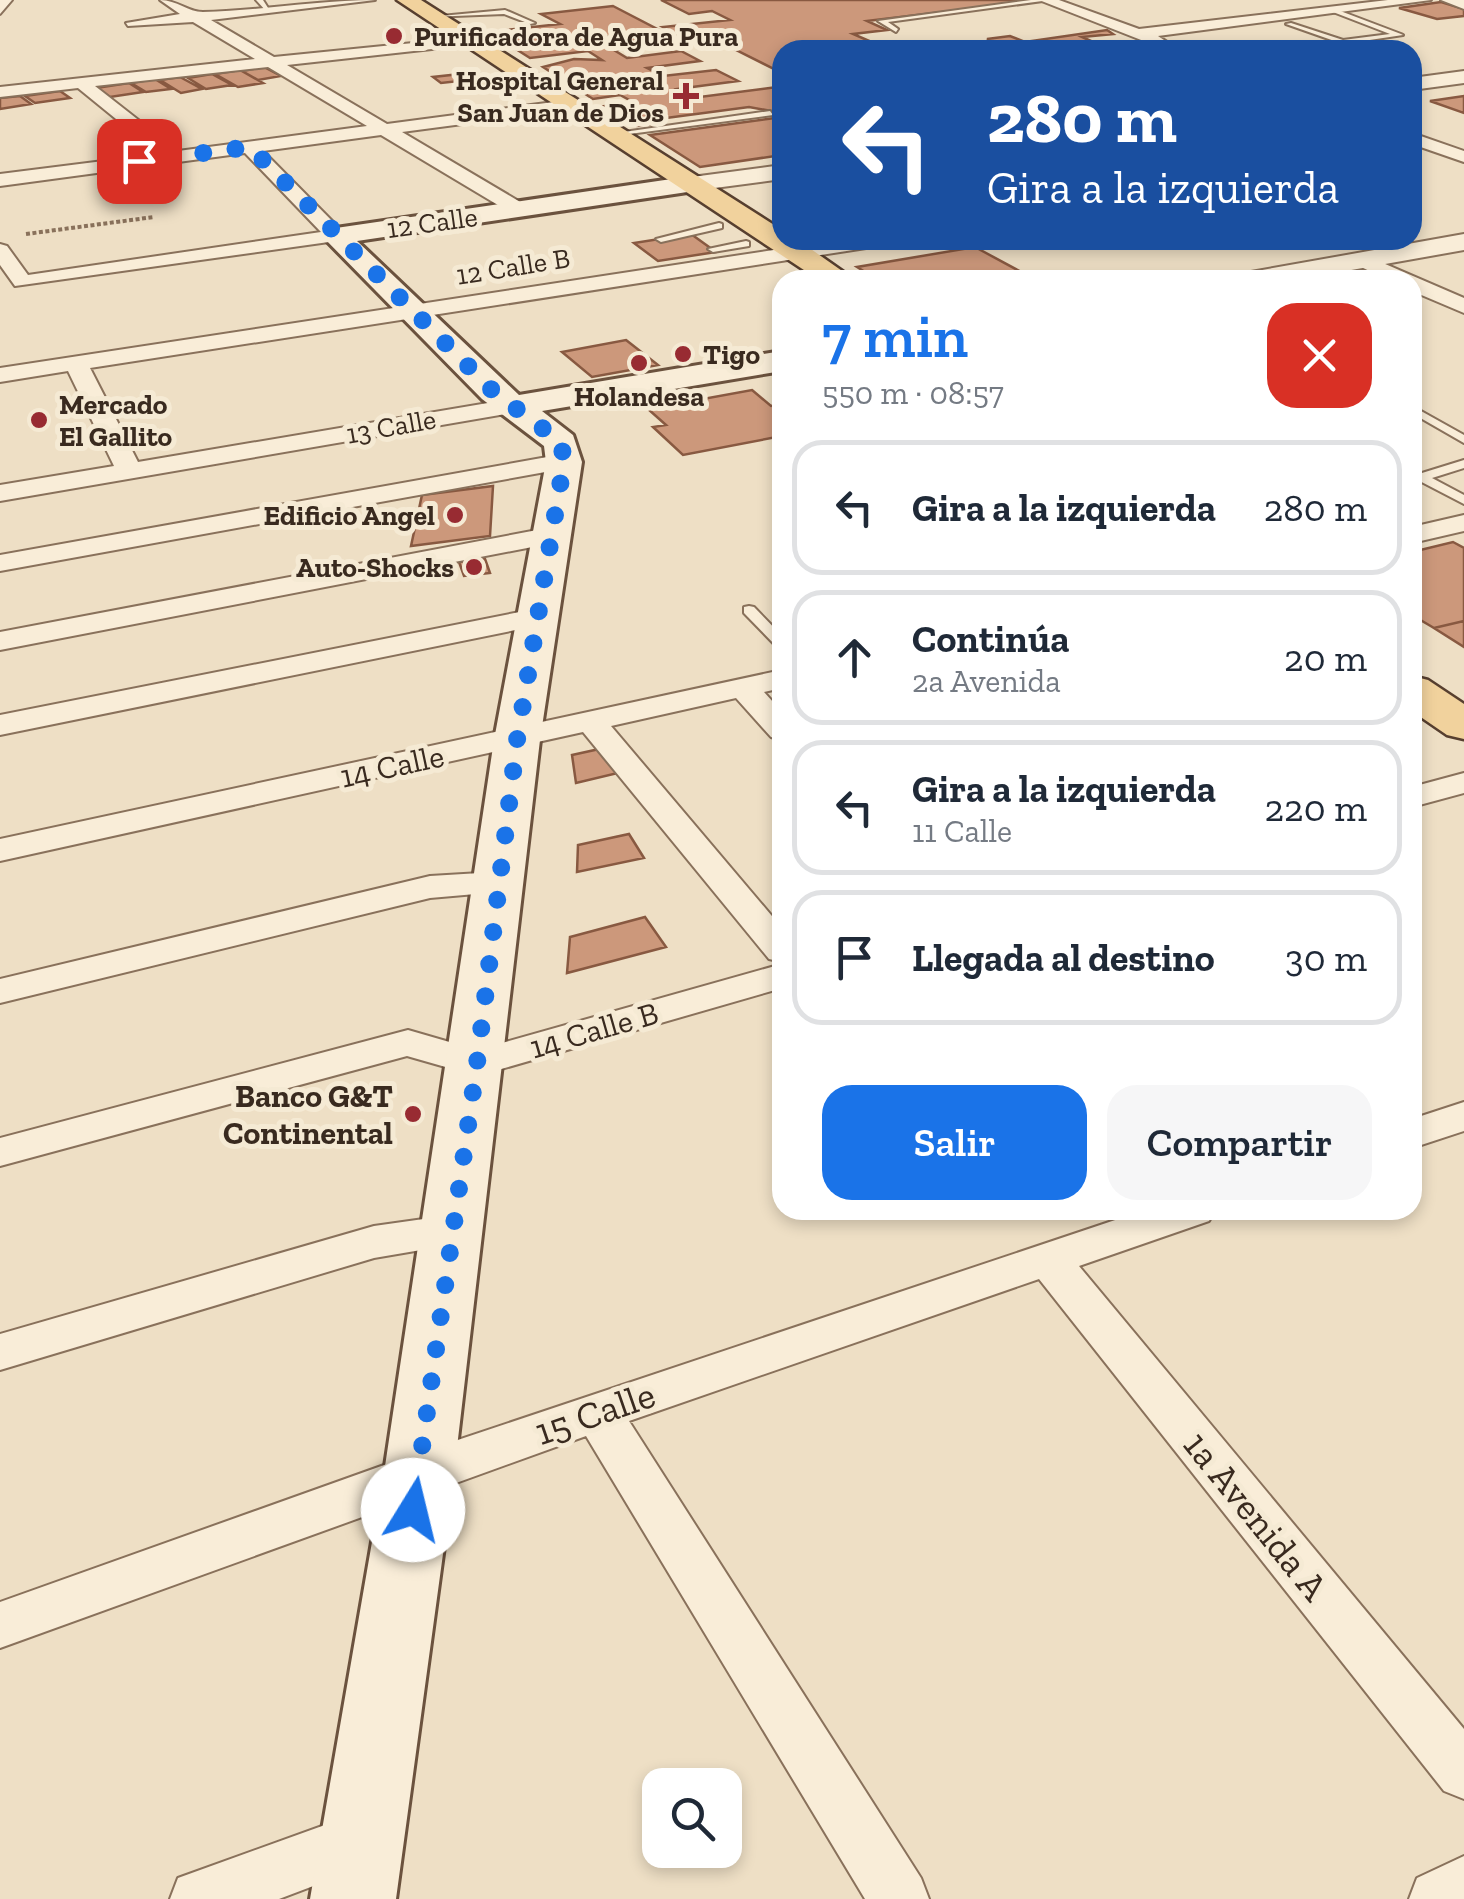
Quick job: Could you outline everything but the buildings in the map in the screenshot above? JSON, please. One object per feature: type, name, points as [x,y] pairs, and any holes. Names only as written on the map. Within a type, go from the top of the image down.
[{"type":"main road","points":[[381,0],[456,41],[556,107],[663,189],[704,250],[756,251],[784,270]]},
{"type":"main road","points":[[423,10],[456,41]]},
{"type":"main road","points":[[556,107],[614,134],[772,235]]},
{"type":"main road","name":"12 Calle","points":[[336,236],[692,184]]},
{"type":"main road","points":[[336,236],[562,452]]},
{"type":"main road","points":[[795,250],[825,270]]},
{"type":"main road","name":"13 Calle","points":[[512,406],[772,363]]},
{"type":"main road","points":[[357,1870],[419,1473],[477,1063],[517,740],[562,452],[584,395]]},
{"type":"main road","points":[[1422,656],[1464,683]]},
{"type":"main road","points":[[1422,697],[1464,725]]},
{"type":"street","points":[[0,10],[5,0]]},
{"type":"street","points":[[167,0],[520,210]]},
{"type":"street","points":[[133,23],[264,5],[368,0]]},
{"type":"street","points":[[1047,0],[1154,40]]},
{"type":"street","points":[[1139,34],[1424,0]]},
{"type":"street","points":[[1450,0],[1464,4]]},
{"type":"street","points":[[0,92],[456,41]]},
{"type":"street","points":[[1422,83],[1464,77]]},
{"type":"street","points":[[81,83],[174,157]]},
{"type":"street","points":[[0,180],[556,107]]},
{"type":"street","points":[[1422,142],[1458,155]]},
{"type":"street","points":[[250,147],[336,236]]},
{"type":"street","points":[[1422,157],[1458,155]]},
{"type":"street","name":"12 Calle","points":[[692,184],[772,173]]},
{"type":"street","name":"12 Calle","points":[[0,250],[22,282],[336,236]]},
{"type":"street","points":[[1422,249],[1464,242]]},
{"type":"street","name":"12 Calle B","points":[[0,375],[412,312],[704,250],[812,250]]},
{"type":"street","points":[[1306,270],[1419,250]]},
{"type":"street","points":[[1362,260],[1384,270]]},
{"type":"street","points":[[1422,287],[1464,306]]},
{"type":"street","points":[[76,364],[129,470]]},
{"type":"street","name":"13 Calle","points":[[0,493],[512,406]]},
{"type":"street","points":[[0,563],[562,452]]},
{"type":"street","points":[[1422,533],[1464,524]]},
{"type":"street","points":[[0,641],[552,535]]},
{"type":"street","points":[[0,724],[536,618]]},
{"type":"street","name":"14 Calle","points":[[0,850],[772,681]]},
{"type":"street","points":[[742,688],[772,720]]},
{"type":"street","points":[[592,723],[772,939]]},
{"type":"street","points":[[1422,794],[1464,783]]},
{"type":"street","points":[[0,991],[430,887],[497,883]]},
{"type":"street","name":"14 Calle B","points":[[477,1063],[772,979]]},
{"type":"street","points":[[0,1152],[408,1043],[477,1063]]},
{"type":"street","points":[[1422,1131],[1464,1116]]},
{"type":"street","name":"15 Calle","points":[[0,1625],[419,1473],[1165,1220]]},
{"type":"street","points":[[0,1352],[374,1242],[452,1232]]},
{"type":"street","name":"1a Avenida A","points":[[1048,1260],[1464,1772]]},
{"type":"street","points":[[596,1412],[900,1899]]},
{"type":"street","points":[[200,1899],[357,1870]]},
{"type":"street","points":[[1439,1899],[1464,1885]]},
{"type":"lane","points":[[896,30],[881,21],[1047,0]]},
{"type":"lane","points":[[1320,0],[1399,35],[1359,40]]},
{"type":"lane","points":[[423,10],[493,6]]},
{"type":"lane","points":[[423,10],[505,12],[532,23]]},
{"type":"lane","points":[[1289,24],[1337,40]]},
{"type":"lane","points":[[614,134],[770,114]]},
{"type":"lane","points":[[660,239],[704,250]]},
{"type":"lane","points":[[1422,415],[1464,440]]},
{"type":"lane","points":[[1422,474],[1464,464]]},
{"type":"lane","points":[[1422,478],[1464,500]]},
{"type":"lane","points":[[749,610],[772,634]]},
{"type":"path","points":[[19,235],[154,218]]},
{"type":"place","name":"Purificadora de Agua Pura","points":[[394,36]]},
{"type":"place","name":"Hospital General San Juan de Dios","points":[[686,96]]},
{"type":"place","name":"Tigo","points":[[683,354]]},
{"type":"place","name":"Holandesa","points":[[639,363]]},
{"type":"place","name":"Mercado El Gallito","points":[[39,420]]},
{"type":"place","name":"Edificio Angel","points":[[455,515]]},
{"type":"place","name":"Auto-Shocks","points":[[474,567]]},
{"type":"place","name":"Banco G&T Continental","points":[[413,1114]]},
{"type":"route","points":[[139,161],[250,147],[494,392],[561,442],[564,462],[517,740],[477,1063],[413,1510]]}]
